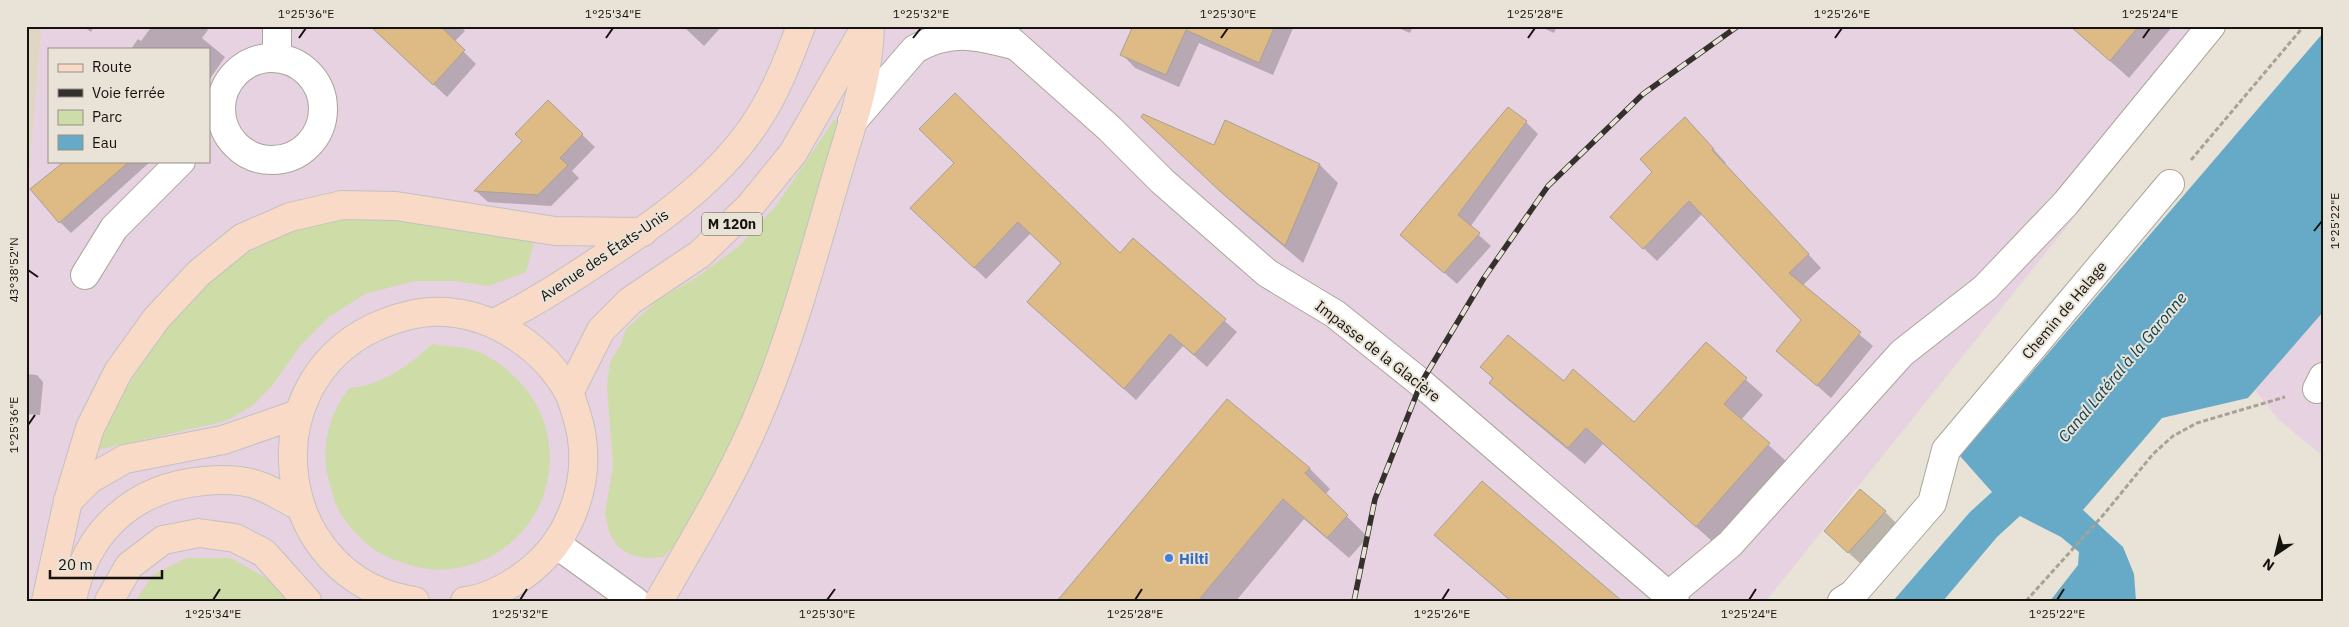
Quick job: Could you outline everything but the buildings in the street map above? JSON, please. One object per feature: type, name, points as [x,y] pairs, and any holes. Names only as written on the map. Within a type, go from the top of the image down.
[{"type":"main road","name":"Avenue des États-Unis","points":[[494,323],[524,309],[643,232],[715,173],[754,126],[780,79],[801,26]]},
{"type":"main road","name":"M 120n","points":[[569,393],[601,330],[630,301],[700,254],[750,206],[793,153],[866,26]]},
{"type":"main road","points":[[659,601],[724,489],[763,405],[789,337],[870,54],[870,26]]},
{"type":"main road","points":[[46,601],[68,501],[90,428],[118,372],[156,319],[199,272],[242,238],[290,217],[342,205],[396,206],[555,231],[643,232]]},
{"type":"main road","points":[[415,601],[370,592],[338,564],[316,538],[300,507],[293,477],[292,445],[298,414],[320,371],[354,337],[398,317],[446,312],[494,323],[538,351],[569,393],[582,431],[584,470],[575,509],[556,544],[527,573],[505,588],[471,600]]},
{"type":"main road","points":[[68,501],[90,479],[125,459],[223,440],[298,414]]},
{"type":"main road","points":[[72,601],[87,553],[102,532],[126,509],[152,492],[189,482],[227,479],[260,486],[300,507]]},
{"type":"main road","points":[[109,601],[129,566],[163,540],[199,533],[235,538],[264,553],[307,601]]},
{"type":"street","points":[[277,26],[277,58]]},
{"type":"street","name":"Impasse de la Glacière","points":[[994,26],[1013,45],[1109,128],[1162,181],[1268,273],[1335,314],[1350,326],[1429,390],[1672,598]]},
{"type":"street","points":[[1672,598],[1730,544],[1902,353],[1985,288],[2052,217],[2211,26]]},
{"type":"street","name":"Impasse de la Glacière","points":[[852,122],[915,50],[929,42],[944,36],[976,35],[1013,45]]},
{"type":"street","points":[[277,58],[296,63],[311,75],[321,92],[324,112],[320,131],[308,147],[292,158],[272,161],[253,157],[217,136],[221,116],[221,101],[226,86],[235,74],[247,64],[261,59],[277,58]]},
{"type":"street","points":[[85,275],[114,228],[180,162]]},
{"type":"street","name":"Chemin de Halage","points":[[1842,601],[1853,594],[1932,503],[1946,450],[2170,184]]},
{"type":"street","points":[[556,544],[635,601]]},
{"type":"path","points":[[2170,184],[2304,26]]},
{"type":"path","points":[[2026,601],[2067,557],[2153,454],[2173,436],[2197,423],[2320,383]]},
{"type":"shaded area","points":[[26,26],[42,26],[26,209]]},
{"type":"shaded area","points":[[42,26],[2228,26],[1766,601],[26,601],[26,209]]},
{"type":"shaded area","points":[[2323,312],[2323,456],[2279,420],[2255,390]]},
{"type":"green space","points":[[834,120],[839,121],[840,125],[764,374],[720,469],[678,542],[663,557],[645,558],[629,554],[617,546],[609,532],[605,513],[613,466],[607,386],[610,362],[621,344],[626,329],[658,300],[697,277],[738,247],[776,206]]},
{"type":"green space","points":[[347,219],[390,219],[535,239],[526,272],[488,286],[455,281],[414,281],[365,294],[329,317],[300,346],[272,386],[252,406],[226,421],[97,450],[109,416],[143,362],[184,306],[234,261],[269,241],[305,227]]},
{"type":"green space","points":[[432,344],[476,351],[501,365],[517,379],[537,406],[548,436],[550,466],[543,495],[530,522],[509,544],[482,560],[441,570],[418,567],[397,561],[381,554],[363,540],[347,523],[336,504],[328,476],[325,456],[330,424],[338,405],[350,388],[384,379],[414,360]]},
{"type":"green space","points":[[187,558],[231,558],[275,583],[288,601],[135,601],[153,575]]},
{"type":"water","name":"Canal Latéral à la Garonne","points":[[2323,33],[2323,312],[2248,398],[2162,418],[2083,510],[2123,547],[2134,574],[2136,601],[2050,601],[2078,565],[2079,552],[2061,537],[2020,516],[1997,537],[1943,601],[1893,601],[1970,512],[1992,492],[1960,456]]},
{"type":"railway","points":[[1354,601],[1375,499],[1421,383],[1484,278],[1548,186],[1643,94],[1738,26]]},
{"type":"place","name":"Hilti","points":[[1169,558]]}]
